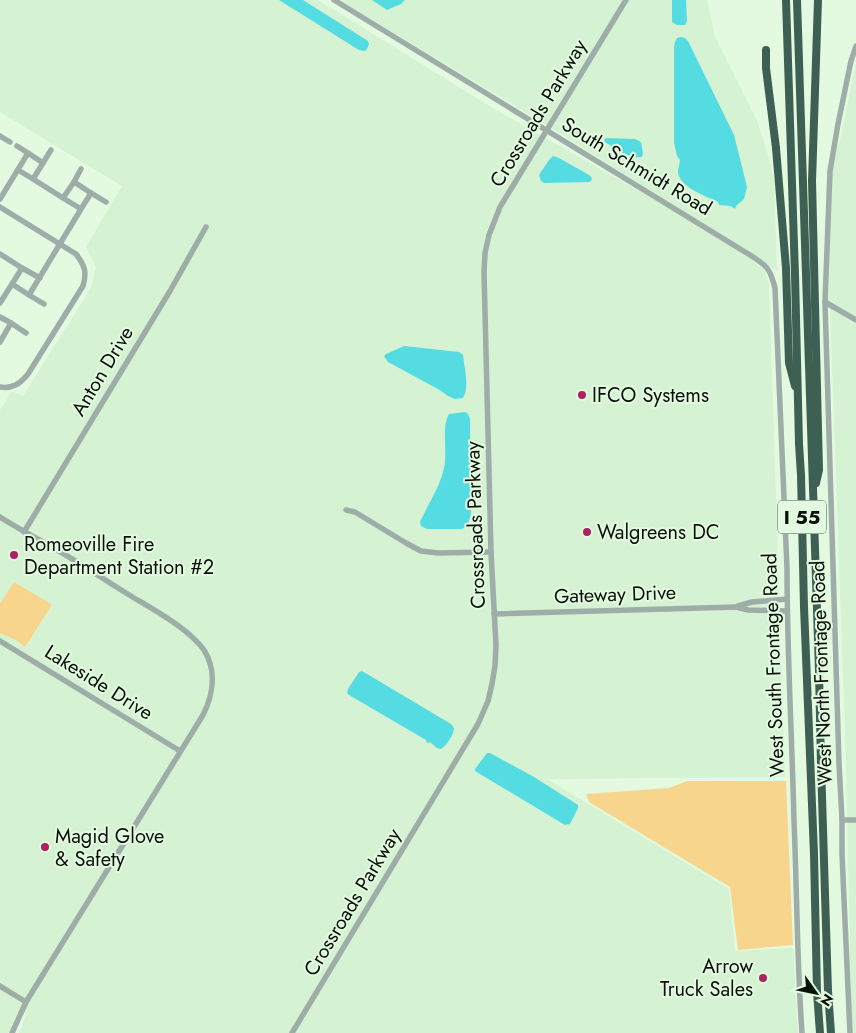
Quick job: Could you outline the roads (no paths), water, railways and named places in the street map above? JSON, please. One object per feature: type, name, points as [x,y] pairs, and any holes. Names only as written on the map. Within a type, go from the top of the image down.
[{"type":"highway","name":"I 55","points":[[786,0],[804,607],[820,1033]]},
{"type":"highway","name":"I 55","points":[[797,0],[828,991],[831,1033]]},
{"type":"highway","points":[[813,494],[819,470],[812,181],[818,0]]},
{"type":"highway","points":[[766,50],[766,68],[776,148],[786,268],[789,362],[799,404]]},
{"type":"street","name":"South Schmidt Road","points":[[334,0],[750,255],[768,268]]},
{"type":"street","name":"Crossroads Parkway","points":[[292,1033],[482,716],[488,701],[495,666],[496,645],[491,552],[485,253],[489,235],[500,207],[626,0]]},
{"type":"street","name":"West North Frontage Road","points":[[850,1033],[842,854],[826,302],[830,171],[844,94],[856,46]]},
{"type":"street","points":[[0,136],[10,142]]},
{"type":"street","points":[[17,146],[43,163]]},
{"type":"street","points":[[33,179],[51,150]]},
{"type":"street","points":[[0,199],[28,154]]},
{"type":"street","points":[[63,198],[82,169]]},
{"type":"street","points":[[18,170],[81,209]]},
{"type":"street","points":[[74,182],[106,202]]},
{"type":"street","points":[[29,295],[91,192]]},
{"type":"street","points":[[0,207],[76,254],[85,269],[83,286],[22,381],[16,386],[0,387]]},
{"type":"street","name":"Anton Drive","points":[[24,532],[190,257],[206,227]]},
{"type":"street","points":[[0,254],[40,278]]},
{"type":"street","points":[[1,301],[22,268]]},
{"type":"street","name":"West South Frontage Road","points":[[768,268],[775,288],[787,568],[799,993],[802,1033]]},
{"type":"street","points":[[12,284],[44,304]]},
{"type":"street","points":[[826,302],[856,320]]},
{"type":"street","points":[[0,316],[26,333]]},
{"type":"street","points":[[0,341],[11,323]]},
{"type":"street","points":[[346,510],[355,512],[421,551],[438,553],[491,552]]},
{"type":"street","points":[[0,517],[44,542],[183,629],[192,636],[204,651],[210,662],[213,678],[208,706],[26,1002],[12,1033]]},
{"type":"street","name":"Gateway Drive","points":[[736,607],[752,602],[787,599]]},
{"type":"street","name":"Gateway Drive","points":[[494,614],[736,607],[748,610],[787,610]]},
{"type":"street","name":"Lakeside Drive","points":[[0,641],[180,751]]},
{"type":"street","points":[[842,820],[856,820]]},
{"type":"street","points":[[0,986],[26,1002]]},
{"type":"water","points":[[279,0],[303,0],[368,41],[367,49],[365,51],[359,50]]},
{"type":"water","points":[[372,0],[405,0],[401,4],[387,10]]},
{"type":"water","points":[[672,0],[686,0],[687,21],[685,25],[677,25],[672,22]]},
{"type":"water","points":[[681,37],[688,41],[734,135],[747,187],[744,199],[735,209],[731,206],[719,205],[718,202],[687,186],[679,177],[680,160],[674,143],[674,47],[677,38]]},
{"type":"water","points":[[606,138],[635,139],[641,142],[642,157],[622,153],[605,142]]},
{"type":"water","points":[[553,156],[589,175],[592,178],[591,181],[544,183],[539,175]]},
{"type":"water","points":[[404,346],[459,352],[463,355],[466,388],[463,398],[455,399],[448,396],[388,362],[384,356],[386,354]]},
{"type":"water","points":[[465,412],[470,419],[471,514],[467,527],[461,529],[427,529],[421,526],[420,522],[437,489],[444,468],[445,426],[449,414]]},
{"type":"water","points":[[362,671],[451,724],[454,730],[446,745],[441,749],[430,742],[427,743],[426,740],[349,695],[347,693],[348,689],[359,672]]},
{"type":"water","points":[[487,753],[534,777],[578,805],[570,824],[565,825],[475,771]]},
{"type":"place","name":"IFCO Systems","points":[[582,395]]},
{"type":"place","name":"Walgreens DC","points":[[587,532]]},
{"type":"place","name":"Romeoville Fire Department Station #2","points":[[14,555]]},
{"type":"place","name":"Magid Glove & Safety","points":[[45,847]]},
{"type":"place","name":"Arrow Truck Sales","points":[[763,978]]}]
